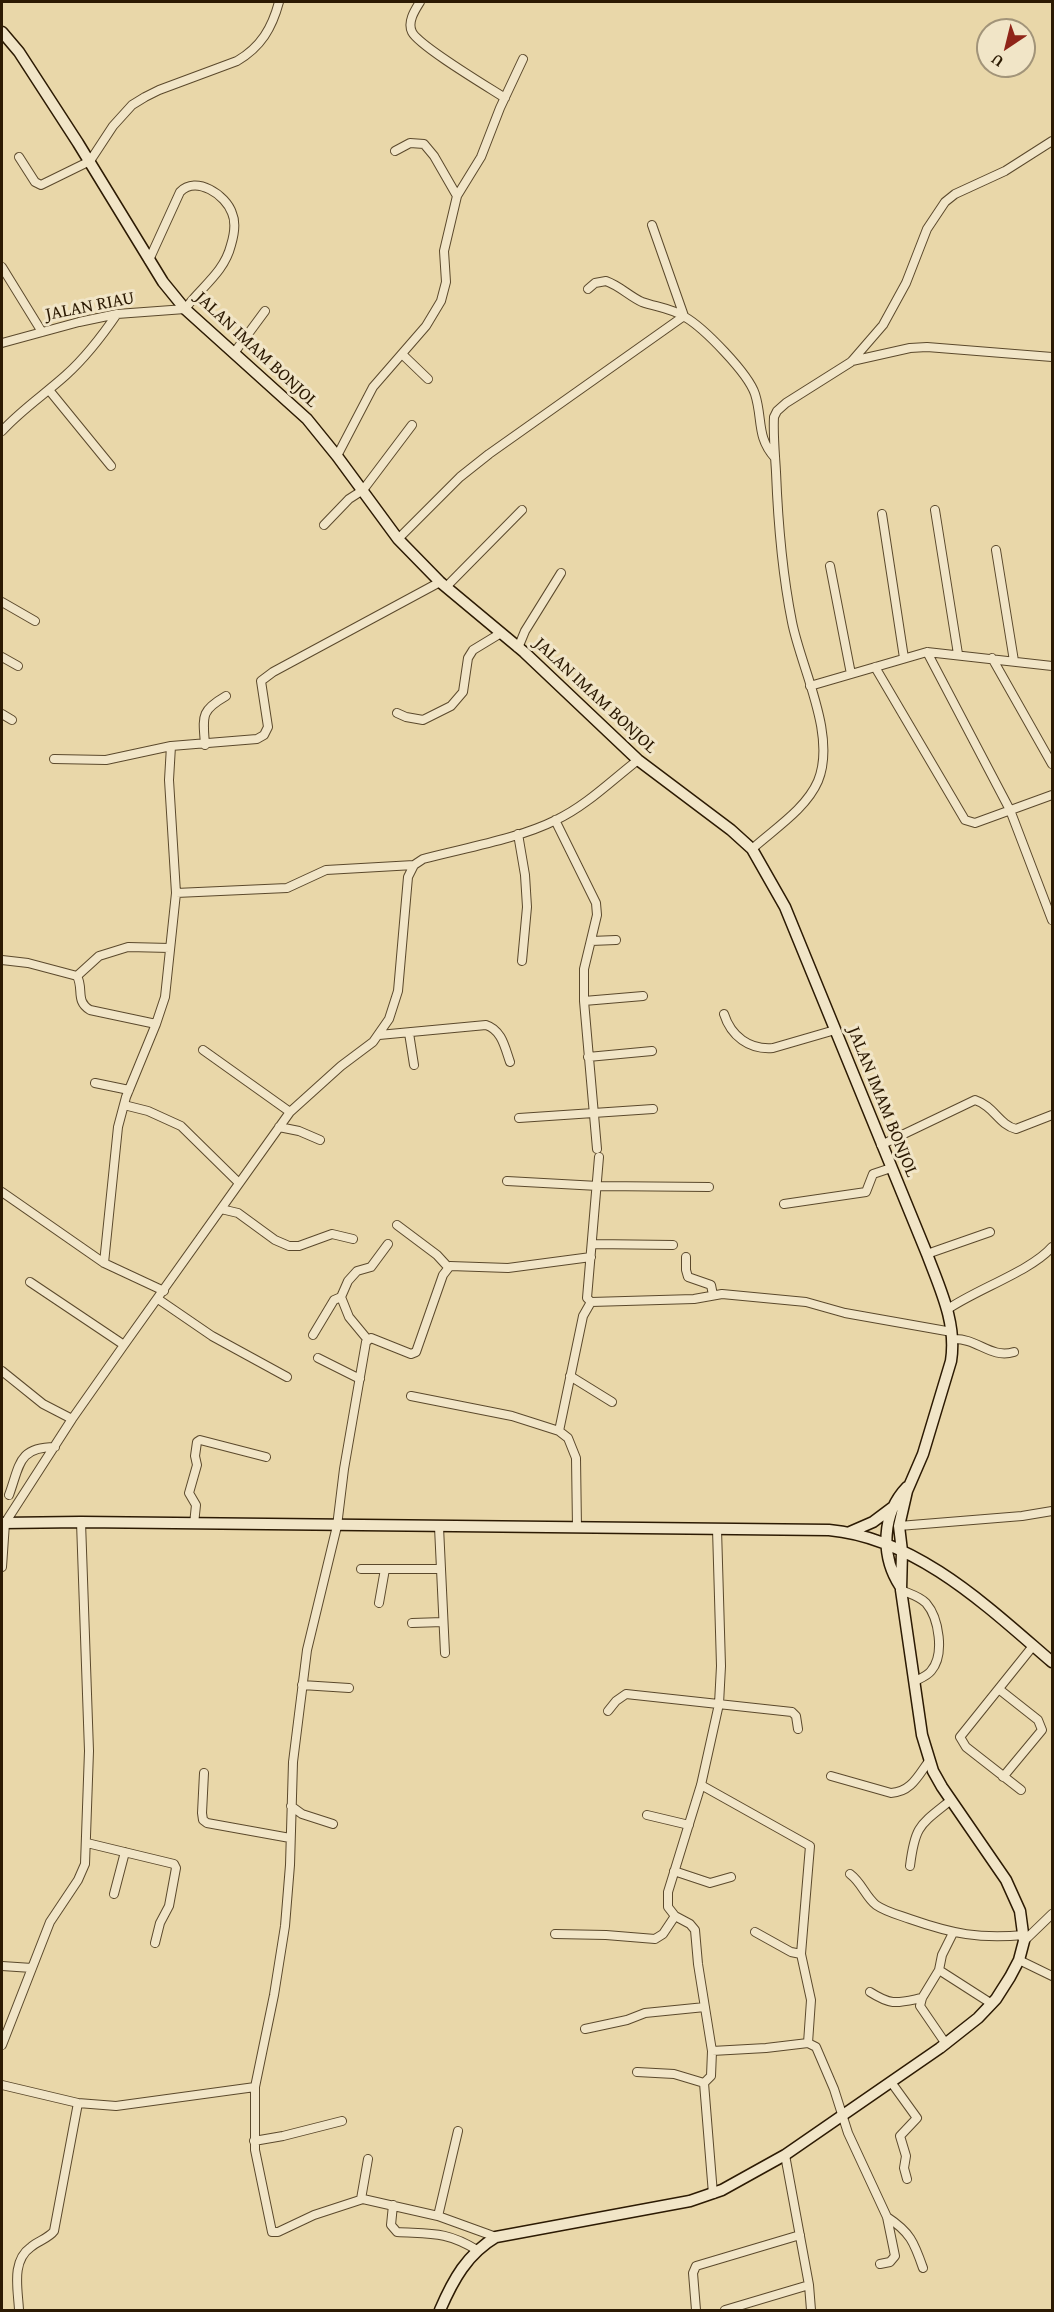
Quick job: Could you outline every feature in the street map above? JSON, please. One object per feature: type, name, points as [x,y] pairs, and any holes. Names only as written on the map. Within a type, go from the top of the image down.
[{"type":"main road","name":"JALAN IMAM BONJOL","points":[[2,32],[19,52],[90,161],[163,282],[185,309],[288,399],[307,419],[398,539],[443,584],[518,648],[638,760],[731,830],[752,849],[785,907],[948,1309],[952,1336],[951,1361],[907,1491],[899,1526],[902,1551],[900,1588]]},
{"type":"main road","name":"JALAN IMAM BONJOL","points":[[886,1544],[887,1526],[893,1507],[899,1495],[912,1481]]},
{"type":"main road","points":[[850,1532],[873,1522],[893,1507]]},
{"type":"main road","points":[[3,1523],[81,1522],[850,1532],[902,1551],[953,1582],[1053,1662]]},
{"type":"main road","points":[[440,2310],[455,2278],[477,2250],[496,2237],[690,2201],[714,2194],[785,2155],[946,2044],[992,2004],[1010,1977],[1019,1960],[1024,1938],[1020,1911],[1006,1880],[937,1780],[929,1761],[922,1735],[900,1588],[892,1572],[886,1544]]},
{"type":"street","points":[[19,157],[35,182],[41,185],[90,161],[112,126],[132,105],[159,90],[237,61],[247,55],[268,30],[279,2]]},
{"type":"street","points":[[420,2],[410,23],[414,34],[461,70],[505,98]]},
{"type":"street","points":[[337,456],[374,387],[385,371],[403,355],[437,309],[445,291],[444,251],[457,196],[482,157],[523,59]]},
{"type":"street","points":[[752,849],[796,811],[818,782],[824,761],[823,734],[792,625],[779,542],[774,425],[777,411],[851,362],[883,325],[895,304],[927,230],[945,202],[955,194],[1005,171],[1053,141]]},
{"type":"street","points":[[395,151],[410,143],[424,144],[434,156],[457,196]]},
{"type":"street","points":[[149,260],[184,188],[191,184],[208,189],[228,205],[234,222],[231,246],[226,260],[212,280],[185,309]]},
{"type":"street","points":[[652,225],[684,316]]},
{"type":"street","points":[[2,267],[42,332]]},
{"type":"street","points":[[588,289],[595,283],[606,281],[642,302],[661,306],[684,316],[703,331],[755,392],[760,431],[766,448],[775,458]]},
{"type":"street","name":"JALAN RIAU","points":[[2,343],[117,314],[185,309]]},
{"type":"street","points":[[234,353],[265,311]]},
{"type":"street","points":[[2,431],[83,358],[117,314]]},
{"type":"street","points":[[398,539],[460,477],[489,454],[684,316]]},
{"type":"street","points":[[851,362],[903,349],[927,347],[1053,357]]},
{"type":"street","points":[[403,355],[428,379]]},
{"type":"street","points":[[49,390],[111,466]]},
{"type":"street","points":[[324,525],[348,499],[363,490],[412,425]]},
{"type":"street","points":[[54,759],[106,760],[190,743],[205,745],[257,739],[264,735],[268,727],[261,681],[273,672],[443,584],[522,510]]},
{"type":"street","points":[[934,510],[958,654]]},
{"type":"street","points":[[882,514],[904,658]]},
{"type":"street","points":[[996,550],[1014,661]]},
{"type":"street","points":[[830,566],[852,674]]},
{"type":"street","points":[[518,648],[525,631],[561,573]]},
{"type":"street","points":[[2,602],[34,621]]},
{"type":"street","points":[[397,713],[423,720],[451,706],[463,692],[468,658],[473,650],[501,633]]},
{"type":"street","points":[[810,686],[927,652],[1053,666]]},
{"type":"street","points":[[927,652],[1010,810],[1053,921]]},
{"type":"street","points":[[992,658],[1053,764]]},
{"type":"street","points":[[2,659],[18,666]]},
{"type":"street","points":[[874,667],[965,820],[975,823],[1053,795]]},
{"type":"street","points":[[205,745],[204,714],[210,706],[226,696]]},
{"type":"street","points":[[2,714],[12,720]]},
{"type":"street","points":[[104,1263],[118,1127],[129,1090],[165,997],[176,893],[169,780],[171,746]]},
{"type":"street","points":[[176,893],[287,888],[326,870],[414,865],[423,860],[518,834],[555,820],[589,798],[638,760]]},
{"type":"street","points":[[555,820],[596,903],[597,915],[584,969],[588,1057],[598,1153],[598,1186],[587,1298],[591,1302],[693,1299],[713,1295],[806,1302],[844,1313],[966,1338],[1006,1355],[1014,1352]]},
{"type":"street","points":[[518,834],[525,875],[527,907],[522,961]]},
{"type":"street","points":[[2,1567],[3,1523],[72,1419],[279,1126],[290,1112],[379,1035],[396,1003],[408,877],[414,865]]},
{"type":"street","points":[[591,941],[616,940]]},
{"type":"street","points":[[77,976],[99,956],[128,947],[170,948]]},
{"type":"street","points":[[2,960],[28,963],[77,976],[83,1006],[107,1015],[156,1024]]},
{"type":"street","points":[[584,1001],[643,996]]},
{"type":"street","points":[[724,1014],[731,1031],[754,1048],[773,1048],[835,1030]]},
{"type":"street","points":[[379,1035],[490,1026],[501,1038],[510,1062]]},
{"type":"street","points":[[409,1033],[414,1065]]},
{"type":"street","points":[[203,1050],[290,1112]]},
{"type":"street","points":[[588,1057],[652,1051]]},
{"type":"street","points":[[95,1083],[129,1090]]},
{"type":"street","points":[[881,1145],[975,1100],[991,1107],[1004,1123],[1016,1130],[1053,1115]]},
{"type":"street","points":[[124,1105],[156,1114],[181,1126],[239,1184]]},
{"type":"street","points":[[519,1118],[653,1109]]},
{"type":"street","points":[[279,1126],[320,1140]]},
{"type":"street","points":[[784,1204],[866,1192],[873,1174],[891,1168]]},
{"type":"street","points":[[507,1181],[598,1186],[709,1187]]},
{"type":"street","points":[[2,1192],[104,1263],[164,1291]]},
{"type":"street","points":[[221,1209],[238,1213],[274,1240],[289,1246],[299,1246],[332,1234],[353,1239]]},
{"type":"street","points":[[397,1225],[437,1255],[448,1268],[508,1268],[591,1257]]},
{"type":"street","points":[[927,1254],[990,1232]]},
{"type":"street","points":[[313,1335],[334,1300],[341,1297],[348,1281],[357,1271],[371,1267],[388,1244]]},
{"type":"street","points":[[593,1244],[673,1245]]},
{"type":"street","points":[[948,1309],[963,1298],[1036,1261],[1053,1247]]},
{"type":"street","points":[[686,1257],[688,1276],[711,1285],[713,1295]]},
{"type":"street","points":[[368,1340],[371,1338],[411,1354],[416,1352],[443,1275],[448,1268]]},
{"type":"street","points":[[30,1282],[124,1345]]},
{"type":"street","points":[[341,1297],[349,1317],[368,1340]]},
{"type":"street","points":[[158,1299],[212,1336],[288,1377]]},
{"type":"street","points":[[559,1431],[583,1313],[591,1302]]},
{"type":"street","points":[[368,1340],[344,1469],[337,1526],[314,1614],[302,1685],[294,1752],[285,1926],[274,1995],[255,2087],[254,2140],[272,2232],[278,2232],[314,2215],[361,2199],[438,2216],[496,2237]]},
{"type":"street","points":[[318,1358],[360,1379]]},
{"type":"street","points":[[2,1371],[43,1404],[72,1419]]},
{"type":"street","points":[[570,1376],[612,1402]]},
{"type":"street","points":[[411,1396],[512,1416],[559,1431],[568,1438],[575,1451],[577,1528]]},
{"type":"street","points":[[194,1524],[196,1505],[189,1493],[197,1465],[196,1442],[200,1440],[266,1457]]},
{"type":"street","points":[[9,1495],[28,1452],[37,1447],[55,1447]]},
{"type":"street","points":[[899,1526],[1022,1516],[1053,1511]]},
{"type":"street","points":[[2,2045],[50,1922],[78,1880],[85,1864],[89,1751],[81,1522]]},
{"type":"street","points":[[439,1527],[445,1653]]},
{"type":"street","points":[[704,2083],[711,2076],[712,2051],[695,1930],[690,1924],[669,1911],[667,1898],[701,1785],[719,1704],[721,1666],[717,1529]]},
{"type":"street","points":[[361,1569],[440,1569]]},
{"type":"street","points":[[379,1603],[385,1569]]},
{"type":"street","points":[[900,1588],[925,1602],[935,1618],[938,1635],[935,1665],[930,1673],[915,1680]]},
{"type":"street","points":[[412,1623],[443,1622]]},
{"type":"street","points":[[1021,1790],[966,1747],[960,1737],[1033,1646]]},
{"type":"street","points":[[302,1685],[349,1688]]},
{"type":"street","points":[[1000,1690],[1038,1720],[1042,1730],[1003,1777]]},
{"type":"street","points":[[608,1711],[626,1694],[792,1712],[796,1716],[798,1729]]},
{"type":"street","points":[[831,1776],[891,1792],[899,1792],[912,1785],[929,1761]]},
{"type":"street","points":[[204,1773],[203,1820],[207,1823],[290,1838]]},
{"type":"street","points":[[701,1785],[810,1846],[801,1954],[811,2000],[808,2043]]},
{"type":"street","points":[[910,1866],[916,1832],[923,1823],[951,1800]]},
{"type":"street","points":[[291,1806],[302,1814],[333,1824]]},
{"type":"street","points":[[647,1815],[688,1825]]},
{"type":"street","points":[[87,1843],[174,1864],[176,1868],[169,1906],[160,1923],[155,1943]]},
{"type":"street","points":[[114,1894],[125,1852]]},
{"type":"street","points":[[674,1871],[710,1883],[731,1877]]},
{"type":"street","points":[[850,1874],[859,1880],[870,1899],[879,1907],[952,1933],[1024,1938],[1053,1914]]},
{"type":"street","points":[[555,1934],[655,1939],[663,1934],[675,1916]]},
{"type":"street","points":[[755,1932],[801,1954]]},
{"type":"street","points":[[946,2044],[921,2010],[922,1998],[939,1970],[942,1955],[952,1933]]},
{"type":"street","points":[[1019,1960],[1053,1976]]},
{"type":"street","points":[[2,1965],[32,1968]]},
{"type":"street","points":[[939,1970],[992,2004]]},
{"type":"street","points":[[870,1992],[890,2003],[922,1998]]},
{"type":"street","points":[[585,2029],[627,2020],[645,2013],[705,2007]]},
{"type":"street","points":[[712,2051],[808,2043],[816,2047],[848,2133],[887,2217],[895,2256],[890,2262],[880,2264]]},
{"type":"street","points":[[637,2072],[674,2074],[704,2083]]},
{"type":"street","points":[[891,2082],[917,2118],[900,2136],[906,2156],[904,2168],[907,2179]]},
{"type":"street","points":[[704,2083],[714,2194]]},
{"type":"street","points":[[2,2085],[78,2103],[116,2106],[255,2087]]},
{"type":"street","points":[[19,2310],[20,2258],[24,2252],[54,2231],[78,2103]]},
{"type":"street","points":[[254,2140],[283,2136],[342,2121]]},
{"type":"street","points":[[438,2216],[458,2131]]},
{"type":"street","points":[[785,2155],[809,2285],[811,2310]]},
{"type":"street","points":[[361,2199],[369,2159]]},
{"type":"street","points":[[393,2205],[391,2225],[397,2232],[442,2234],[477,2250]]},
{"type":"street","points":[[887,2217],[902,2227],[910,2236],[923,2268]]},
{"type":"street","points":[[696,2310],[693,2273],[696,2266],[800,2235]]},
{"type":"street","points":[[725,2310],[809,2285]]}]
